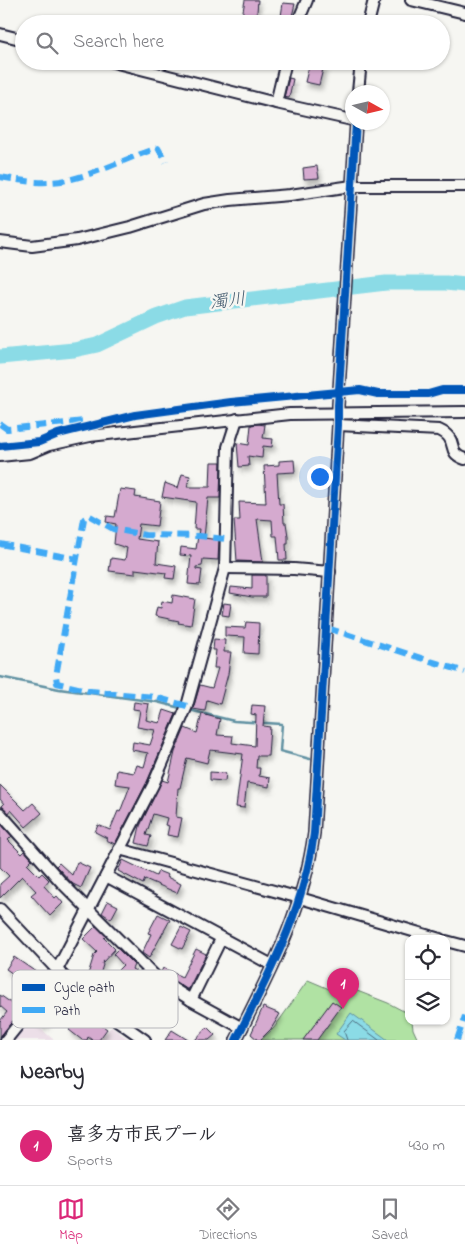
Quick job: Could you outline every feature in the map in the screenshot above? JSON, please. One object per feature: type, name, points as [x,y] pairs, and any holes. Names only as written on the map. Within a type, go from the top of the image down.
[{"type":"street","points":[[300,15],[306,0]]},
{"type":"street","points":[[370,15],[374,0]]},
{"type":"street","points":[[411,0],[465,12]]},
{"type":"street","points":[[0,34],[15,38]]},
{"type":"street","points":[[146,70],[345,118]]},
{"type":"street","points":[[276,103],[284,70]]},
{"type":"street","points":[[359,85],[360,70]]},
{"type":"street","points":[[236,1040],[291,926],[310,862],[314,833],[356,130]]},
{"type":"street","points":[[0,242],[32,246],[77,240],[130,227],[204,204],[230,200],[352,191],[465,186]]},
{"type":"street","points":[[0,456],[30,453],[49,445],[90,436],[338,408],[465,412]]},
{"type":"street","points":[[59,970],[153,785],[187,706],[225,568],[228,447],[237,419]]},
{"type":"street","points":[[338,424],[438,430],[447,434],[451,440],[453,452],[465,460]]},
{"type":"street","points":[[225,568],[294,569],[330,572]]},
{"type":"street","points":[[0,813],[62,884],[150,970]]},
{"type":"street","points":[[119,849],[300,898],[426,935]]},
{"type":"street","points":[[106,876],[272,965]]},
{"type":"street","points":[[0,909],[56,970]]},
{"type":"street","points":[[191,1000],[221,939]]},
{"type":"street","points":[[450,942],[465,946]]},
{"type":"street","points":[[178,991],[242,1028]]},
{"type":"street","points":[[6,1040],[15,1028]]},
{"type":"street","points":[[128,1028],[145,1040]]},
{"type":"shaded area","points":[[22,1028],[40,1028],[54,1040],[13,1040]]},
{"type":"shaded area","points":[[110,1028],[112,1028],[130,1040],[100,1040]]},
{"type":"green space","points":[[308,980],[341,994],[347,987],[405,1012],[405,1025],[412,1025],[418,1040],[261,1040],[274,1028]]},
{"type":"water","points":[[351,1013],[388,1040],[345,1040],[336,1034]]},
{"type":"building","points":[[245,0],[258,0],[257,15],[242,15]]},
{"type":"building","points":[[283,3],[295,4],[292,15],[281,15]]},
{"type":"building","points":[[308,70],[323,70],[319,85],[305,82]]},
{"type":"building","points":[[289,78],[293,79],[289,98],[284,97]]},
{"type":"building","points":[[317,166],[319,178],[304,179],[303,168]]},
{"type":"building","points":[[251,425],[265,425],[263,438],[273,439],[272,447],[263,446],[262,458],[248,456],[249,466],[239,467],[237,443],[249,445]]},
{"type":"building","points":[[294,460],[295,472],[277,473],[279,504],[283,504],[284,523],[286,523],[288,536],[288,544],[286,544],[287,560],[279,560],[277,536],[273,536],[272,520],[257,519],[263,562],[237,561],[234,520],[240,520],[239,502],[266,503],[264,466],[279,465],[279,461]]},
{"type":"building","points":[[211,462],[221,462],[220,498],[208,498],[204,538],[219,540],[218,560],[203,559],[202,566],[196,567],[196,569],[202,570],[200,585],[188,584],[191,556],[180,555],[181,547],[196,549],[199,529],[194,529],[196,502],[162,497],[165,483],[178,488],[182,474],[190,476],[187,487],[210,487]]},
{"type":"building","points":[[120,489],[136,491],[135,497],[160,501],[157,526],[139,524],[137,539],[158,542],[156,563],[176,566],[174,579],[165,578],[166,573],[135,569],[135,574],[109,571],[111,558],[125,560],[127,548],[114,544],[116,524],[106,522],[107,516],[115,517]]},
{"type":"building","points":[[252,575],[266,575],[266,597],[252,597],[230,593],[231,587],[252,589]]},
{"type":"building","points":[[173,595],[195,599],[191,625],[155,616],[157,607],[161,608],[162,601],[172,603]]},
{"type":"building","points":[[224,603],[231,604],[229,616],[222,615]]},
{"type":"building","points":[[246,622],[259,623],[258,654],[244,653],[245,637],[225,636],[225,627],[245,628]]},
{"type":"building","points":[[214,639],[225,640],[224,652],[231,652],[228,674],[220,704],[207,700],[205,711],[193,709],[200,685],[212,688],[218,668],[214,668],[216,650],[213,650]]},
{"type":"building","points":[[134,702],[149,704],[146,720],[160,723],[164,710],[176,714],[147,782],[115,844],[95,832],[98,825],[110,830],[118,811],[120,812],[130,786],[115,784],[117,770],[134,773],[137,765],[144,767],[148,753],[132,750],[133,742],[150,745],[155,730],[137,727],[140,710],[133,709]]},
{"type":"building","points":[[252,705],[265,706],[263,726],[270,727],[268,756],[257,756],[256,768],[260,768],[259,776],[270,778],[269,787],[247,783],[244,808],[236,807],[243,754],[210,750],[207,763],[187,758],[180,788],[178,788],[176,817],[182,818],[178,837],[167,835],[169,826],[165,825],[167,818],[153,814],[146,835],[151,836],[148,846],[136,843],[140,826],[162,780],[168,782],[175,752],[185,728],[197,733],[202,714],[220,719],[217,735],[233,736],[232,743],[255,746],[256,715],[251,714]]},
{"type":"building","points":[[210,772],[226,773],[225,781],[210,780]]},
{"type":"building","points":[[0,785],[25,810],[33,803],[42,813],[26,827],[11,810],[9,813],[2,806],[4,804],[0,799]]},
{"type":"building","points":[[0,823],[12,836],[8,840],[22,854],[25,851],[32,859],[27,864],[39,876],[42,873],[49,880],[44,886],[55,898],[57,896],[63,903],[50,916],[31,895],[36,891],[22,876],[0,898],[0,884],[9,876],[0,867]]},
{"type":"building","points":[[123,860],[156,876],[158,871],[168,875],[167,877],[181,884],[177,893],[145,879],[143,884],[118,871]]},
{"type":"building","points":[[77,862],[90,868],[81,888],[73,884],[56,866],[59,863],[72,875]]},
{"type":"building","points":[[108,901],[118,906],[111,919],[102,913]]},
{"type":"building","points":[[158,914],[170,920],[149,958],[142,953],[151,934],[148,933]]},
{"type":"building","points":[[96,926],[115,949],[102,963],[101,970],[89,970],[94,955],[97,952],[83,939]]},
{"type":"building","points":[[181,927],[191,932],[182,949],[172,944]]},
{"type":"building","points":[[118,949],[134,965],[132,969],[134,970],[118,970],[123,965],[113,954]]},
{"type":"building","points":[[196,949],[206,954],[188,990],[178,983],[178,975],[182,977]]},
{"type":"building","points":[[14,957],[33,970],[12,970],[12,973],[6,969]]},
{"type":"building","points":[[0,995],[12,1004],[12,1022],[0,1037],[0,1021],[7,1012],[0,1006]]},
{"type":"building","points":[[332,1001],[341,1007],[317,1040],[303,1040]]},
{"type":"building","points":[[263,1007],[280,1014],[271,1029],[258,1040],[251,1034]]},
{"type":"building","points":[[207,1027],[215,1035],[209,1040],[195,1040]]},
{"type":"building","points":[[71,1028],[107,1029],[99,1040],[92,1040],[88,1037],[87,1040],[82,1040],[69,1030]]},
{"type":"building","points":[[172,1030],[188,1040],[165,1040]]},
{"type":"waterway","name":"濁川","points":[[0,357],[74,350],[97,345],[156,317],[185,307],[386,283],[446,283],[465,285]]},
{"type":"waterway","points":[[0,677],[59,689],[157,702],[184,709]]},
{"type":"waterway","points":[[189,710],[234,721],[282,724],[280,751],[310,759]]},
{"type":"marked path","points":[[0,177],[37,182],[63,181],[77,178],[158,148],[166,162]]},
{"type":"marked path","points":[[0,424],[7,429],[85,421]]},
{"type":"marked path","points":[[187,706],[155,697],[91,691],[57,683],[56,676],[84,519],[90,516],[113,529],[145,535],[200,536],[225,539]]},
{"type":"marked path","points":[[0,544],[77,559]]},
{"type":"marked path","points":[[327,628],[465,672]]},
{"type":"marked path","points":[[457,1040],[465,1016]]},
{"type":"cycle path","points":[[236,1040],[273,965],[294,914],[309,861],[314,833],[355,130]]},
{"type":"cycle path","points":[[0,446],[39,442],[58,434],[135,415],[231,402],[360,390],[378,394],[428,394],[442,390],[465,390]]},
{"type":"place","name":"喜多方市民プール","points":[[343,1009]]}]
